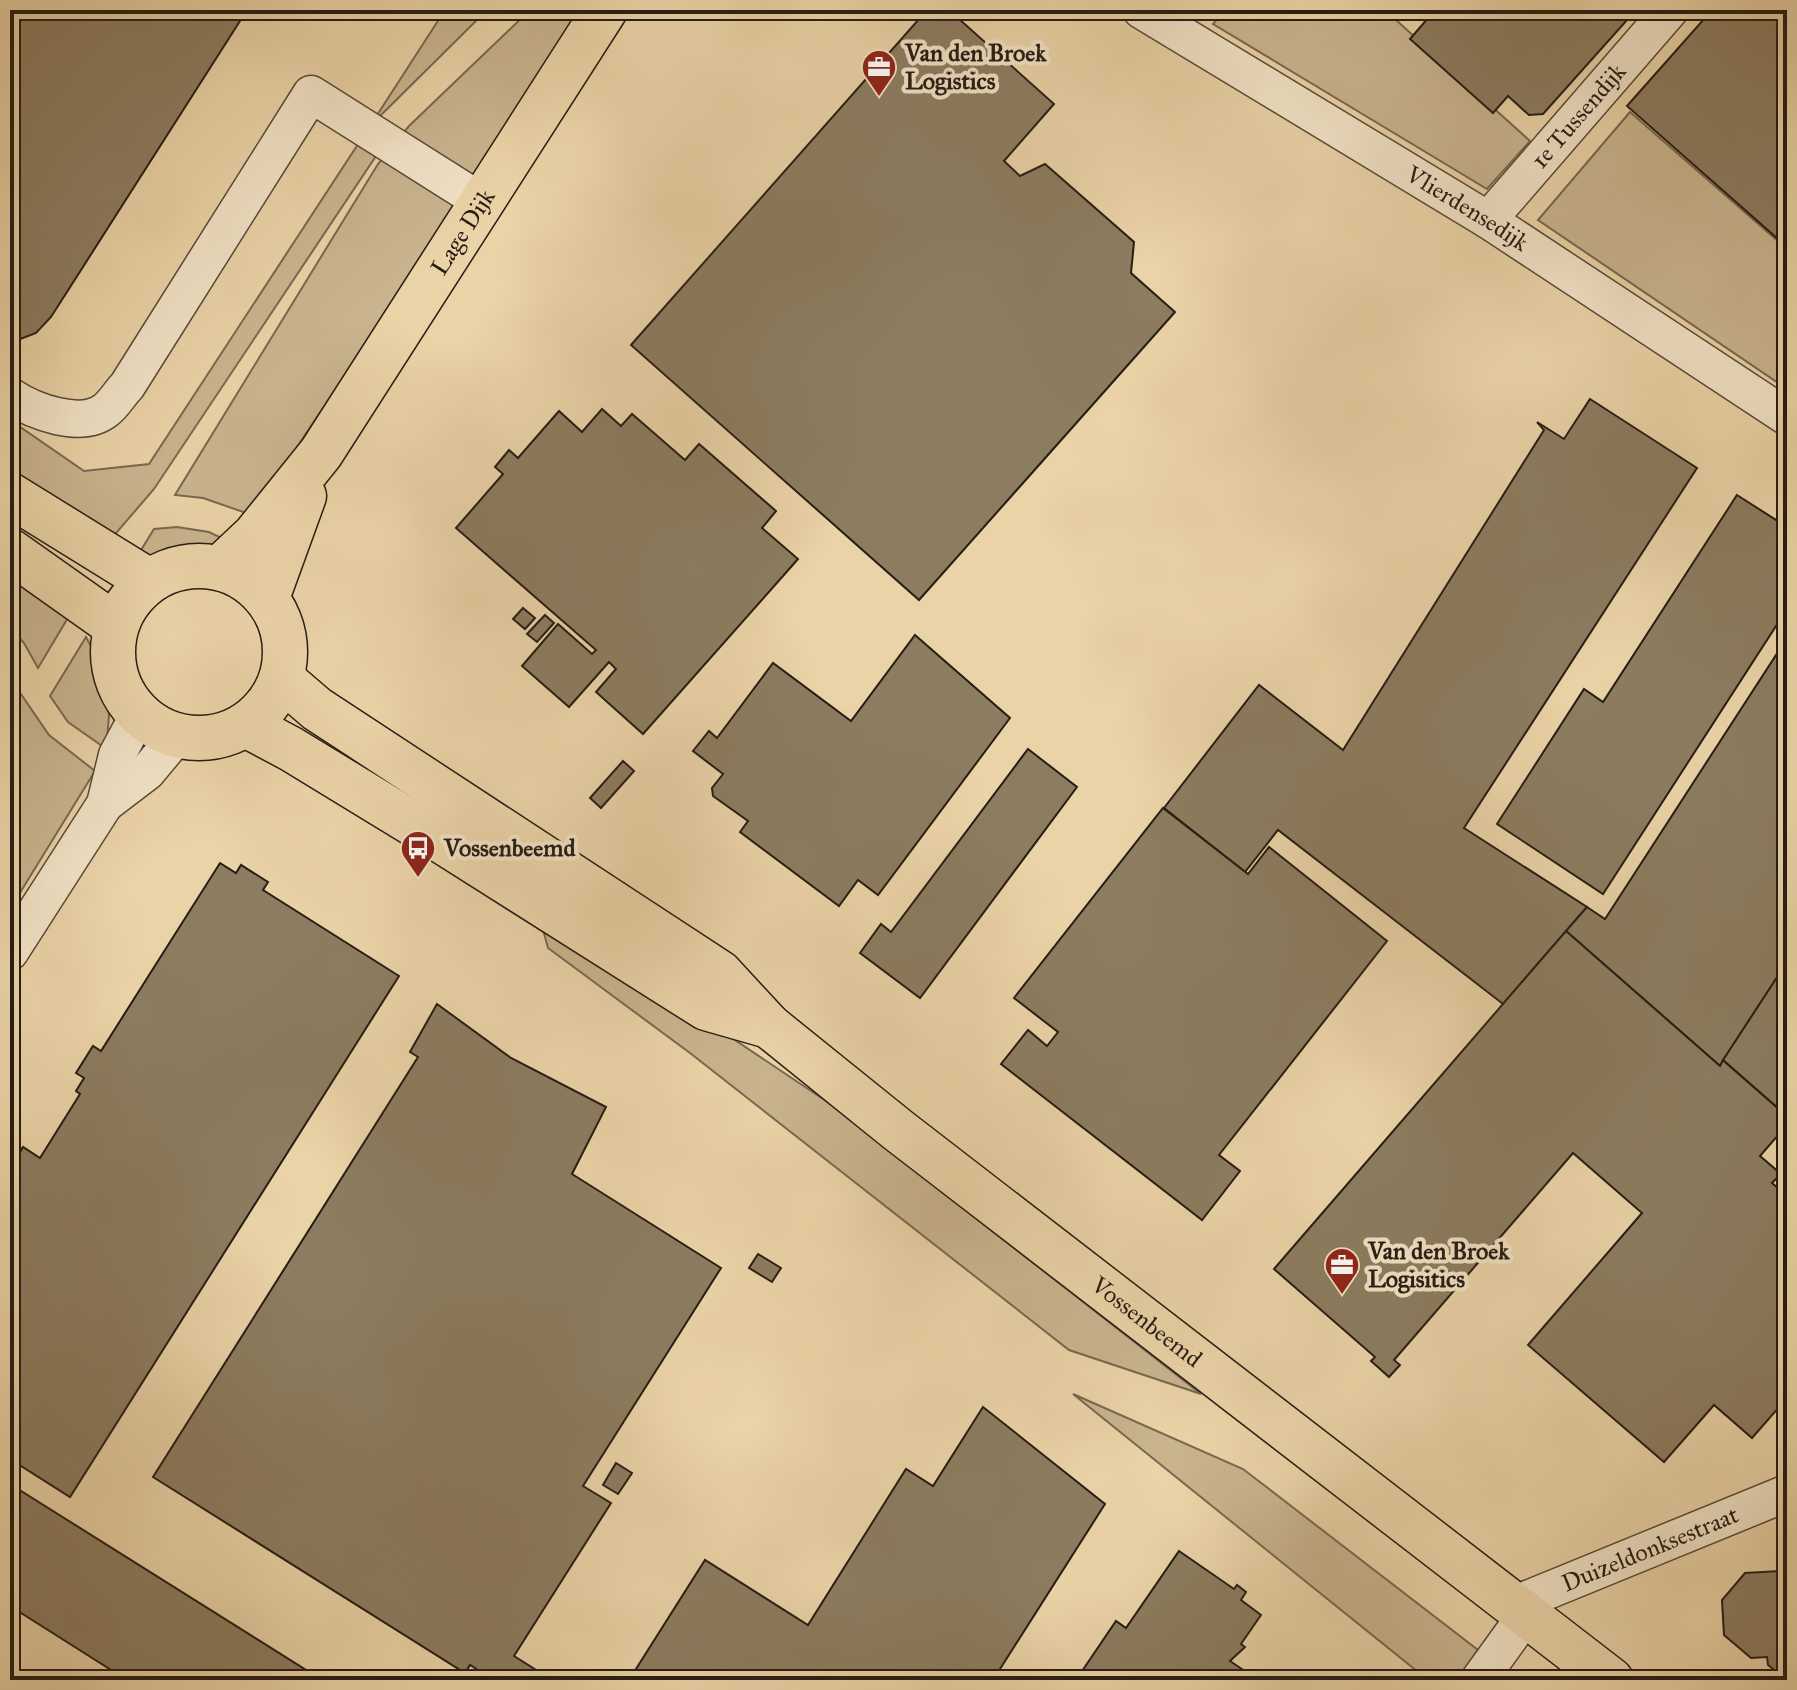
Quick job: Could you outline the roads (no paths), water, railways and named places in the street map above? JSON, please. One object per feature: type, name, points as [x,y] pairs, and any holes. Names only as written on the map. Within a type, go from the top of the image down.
[{"type":"main road","name":"Lage Dijk","points":[[220,568],[255,535],[321,453],[605,10]]},
{"type":"main road","name":"Lage Dijk","points":[[267,598],[321,453]]},
{"type":"main road","points":[[10,495],[149,581]]},
{"type":"main road","points":[[10,551],[78,596],[116,626]]},
{"type":"main road","points":[[191,566],[220,568],[247,580],[267,598],[279,619],[286,646],[282,679],[264,709],[246,725],[226,734],[203,738],[177,736],[160,729],[139,714],[126,698],[113,665],[116,626],[134,595],[149,581],[191,566]]},
{"type":"main road","name":"Vossenbeemd","points":[[282,679],[317,709],[720,973],[769,1026],[898,1130],[1611,1680]]},
{"type":"main road","name":"Vossenbeemd","points":[[246,725],[445,843],[706,1008],[769,1026]]},
{"type":"street","name":"1e Tussendijk","points":[[1488,220],[1670,10]]},
{"type":"street","name":"Vlierdensedijk","points":[[1166,15],[1488,220],[1787,417]]},
{"type":"street","points":[[10,396],[52,415],[79,418],[105,412],[127,386],[311,94],[482,202]]},
{"type":"street","points":[[10,952],[105,804],[117,755],[139,714]]},
{"type":"street","points":[[105,804],[147,772],[177,736]]},
{"type":"street","name":"Duizeldonksestraat","points":[[1520,1610],[1787,1493]]},
{"type":"street","points":[[1479,1680],[1520,1610]]},
{"type":"place","name":"Van den Broek Logistics","points":[[879,98]]},
{"type":"place","name":"Vossenbeemd","points":[[418,879]]},
{"type":"place","name":"Van den Broek Logisitics","points":[[1342,1296]]}]
